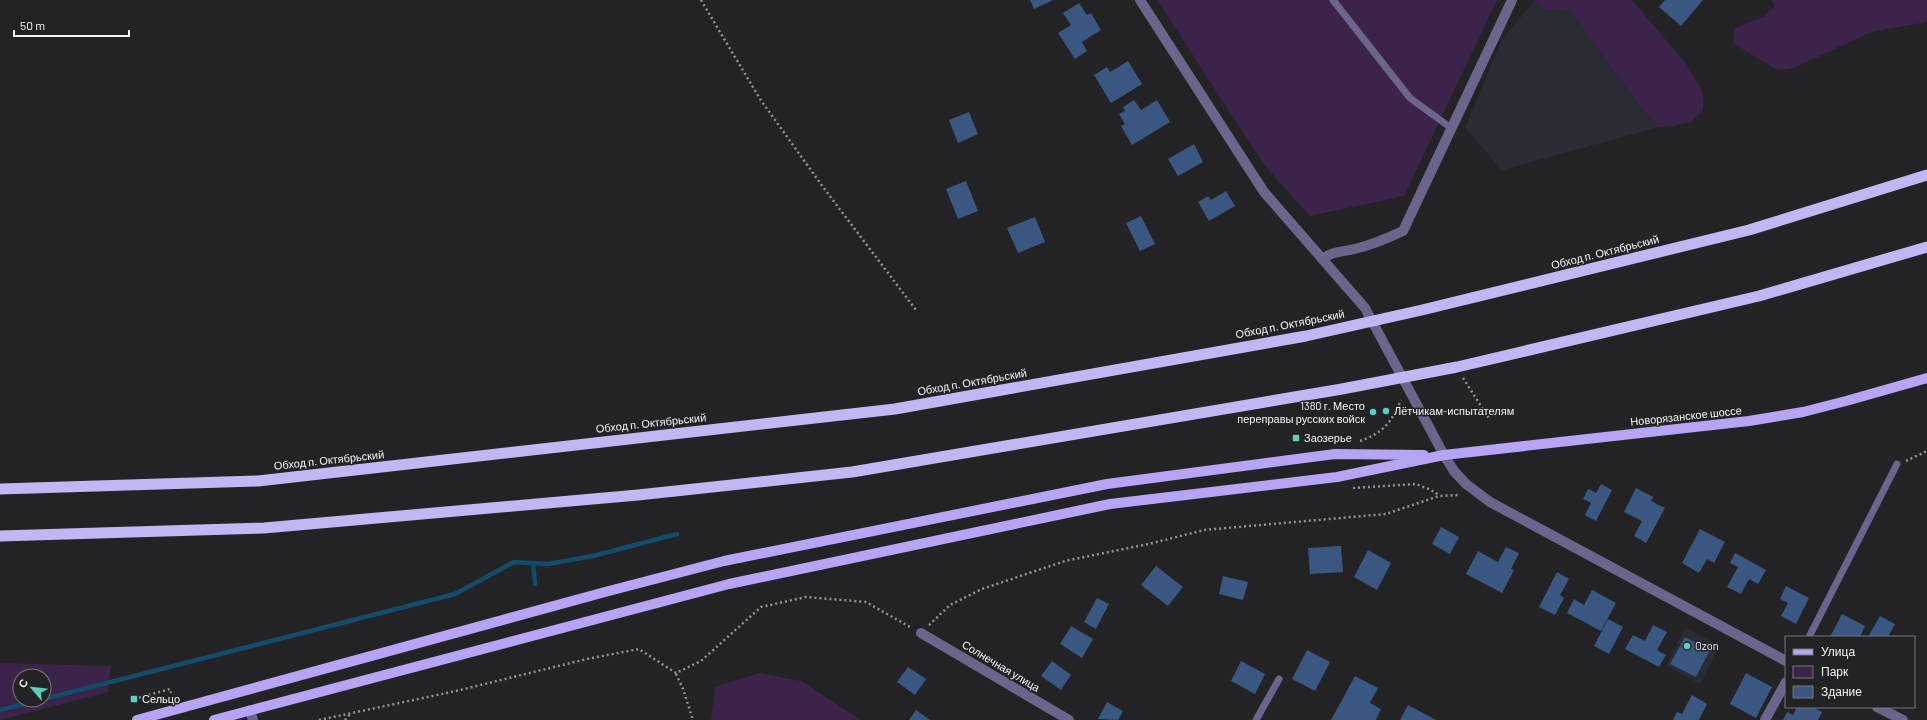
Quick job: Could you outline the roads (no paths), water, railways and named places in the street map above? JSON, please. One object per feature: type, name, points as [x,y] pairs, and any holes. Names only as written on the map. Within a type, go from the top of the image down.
[{"type":"highway","name":"Обход п. Октябрьский","points":[[0,489],[258,481],[895,409],[1306,336],[1422,310],[1749,230],[1927,175]]},
{"type":"highway","points":[[0,536],[264,528],[638,495],[836,473],[1342,389],[1457,367],[1759,296],[1927,248]]},
{"type":"main road","name":"Новорязанское шоссе","points":[[1444,454],[1749,421],[1832,405],[1927,378]]},
{"type":"main road","points":[[137,720],[605,592],[748,557],[1107,484],[1335,454],[1444,454]]},
{"type":"main road","points":[[214,720],[251,715],[730,584],[1110,504],[1337,477],[1444,454]]},
{"type":"street","points":[[1140,0],[1264,192],[1366,308],[1454,471],[1477,494],[1532,526],[1785,660]]},
{"type":"street","points":[[1322,259],[1331,252],[1355,249],[1388,238],[1403,231],[1512,0]]},
{"type":"street","name":"Солнечная улица","points":[[921,633],[1069,720]]},
{"type":"street","points":[[1765,720],[1785,684]]},
{"type":"street","points":[[1879,708],[1903,720]]},
{"type":"lane","points":[[1332,0],[1410,98],[1452,128]]},
{"type":"lane","points":[[1810,636],[1897,464]]},
{"type":"lane","points":[[1256,720],[1278,679]]},
{"type":"waterway","points":[[52,697],[455,594],[514,562],[548,564],[593,556],[677,534]]},
{"type":"waterway","points":[[533,563],[535,584]]},
{"type":"waterway","points":[[0,710],[12,707]]},
{"type":"place","name":"Лётчикам-испытателям","points":[[1386,411]]},
{"type":"place","name":"1380 г. Место переправы русских войск","points":[[1373,412]]},
{"type":"place","name":"Заозерье","points":[[1296,438]]},
{"type":"place","name":"Ozon","points":[[1687,646]]},
{"type":"place","name":"Сельцо","points":[[134,699]]}]
